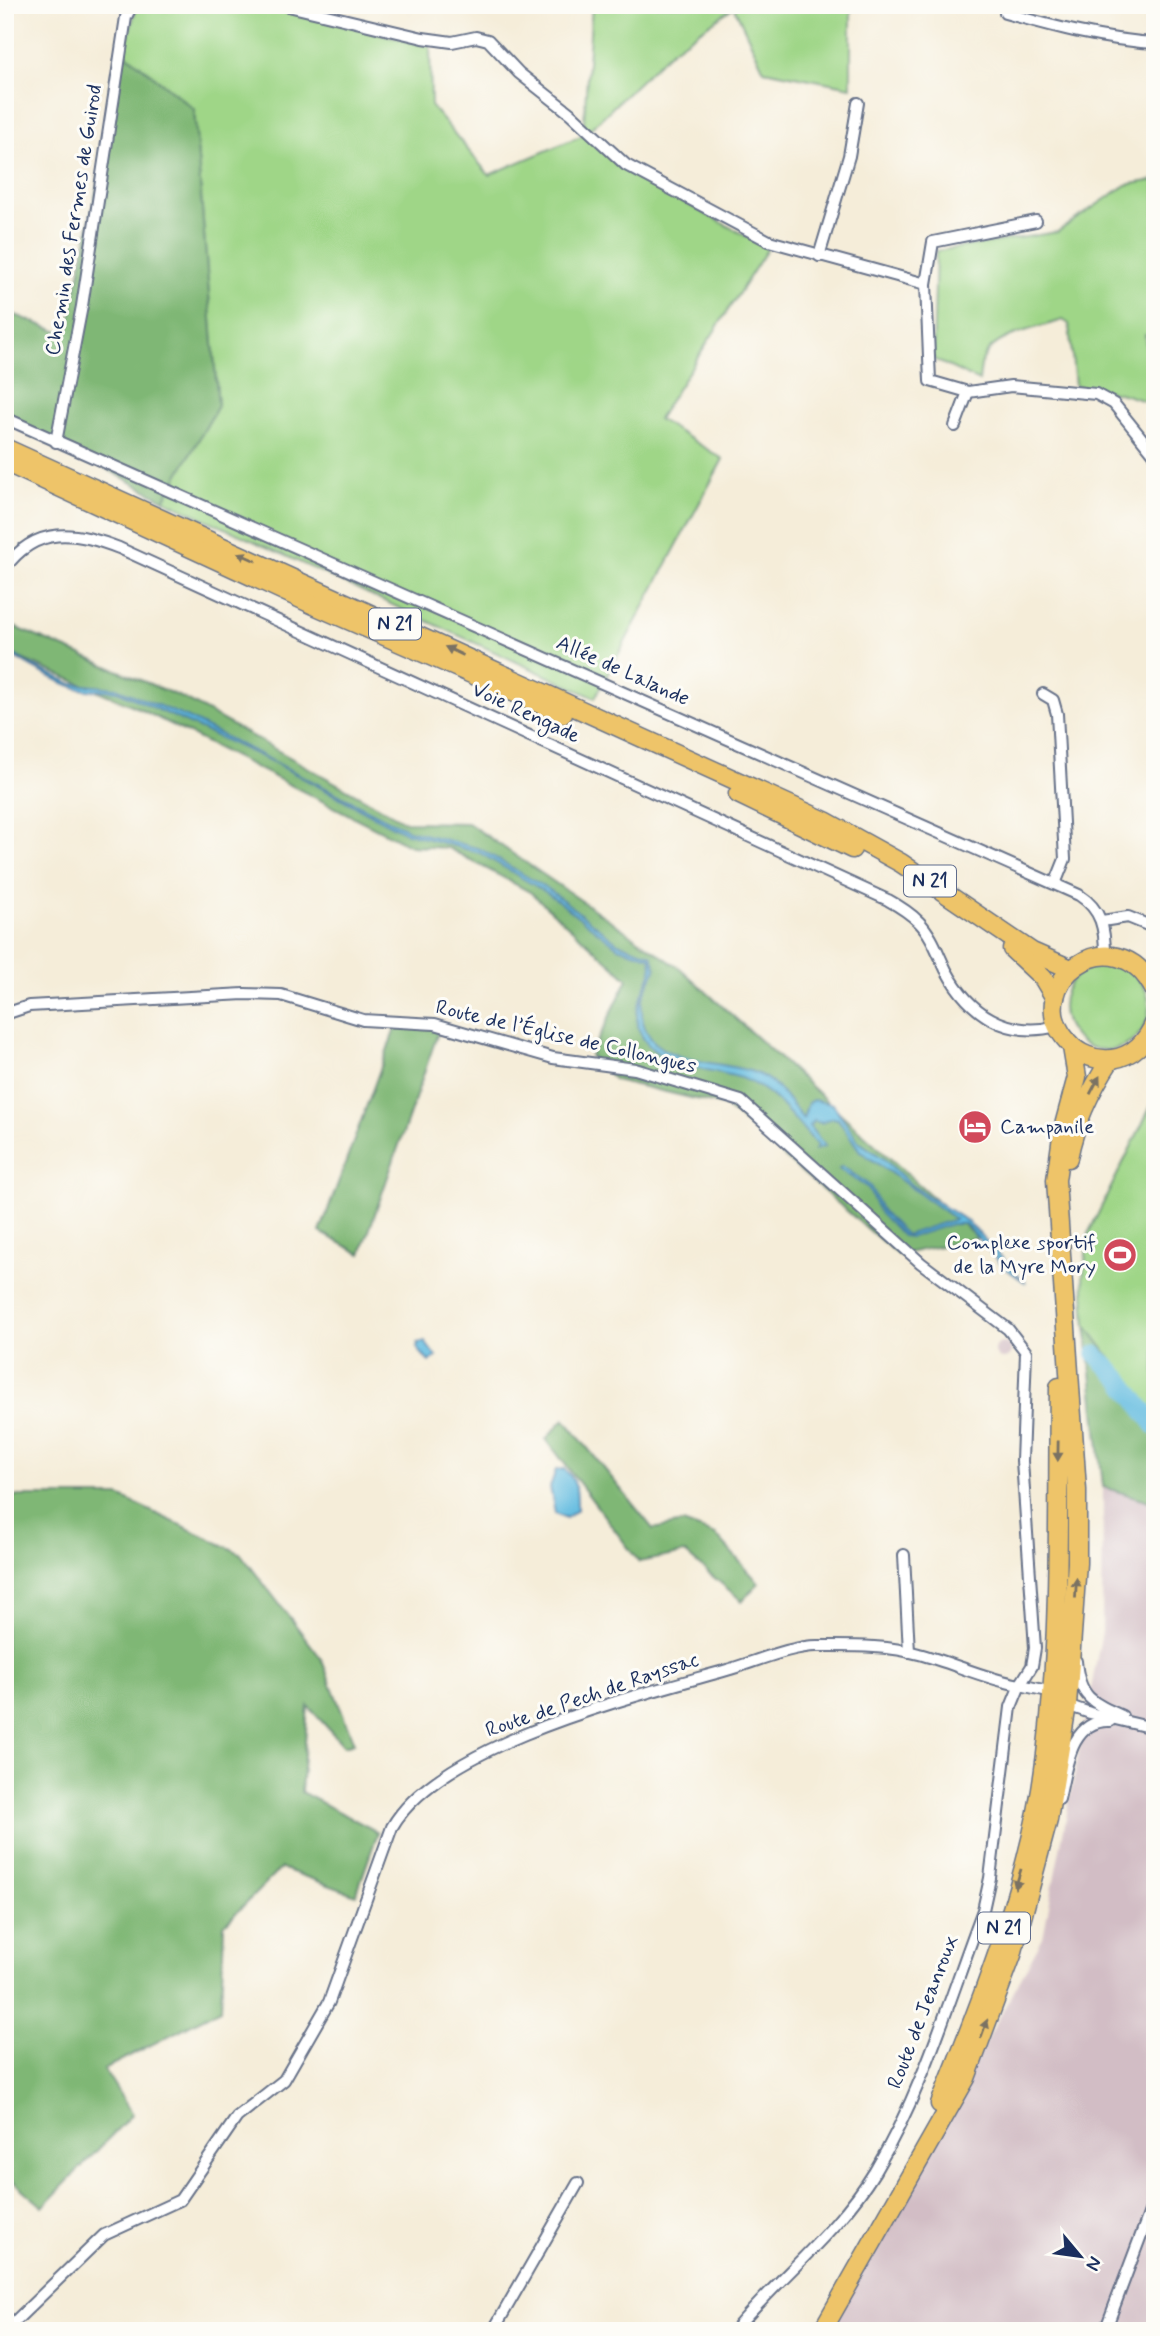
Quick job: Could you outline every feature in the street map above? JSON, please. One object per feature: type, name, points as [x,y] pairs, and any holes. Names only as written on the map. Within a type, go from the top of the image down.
[{"type":"main road","name":"N 21","points":[[5,448],[825,821],[911,869],[1032,951],[1071,969]]},
{"type":"main road","name":"N 21","points":[[5,462],[819,832],[891,870],[998,939],[1043,978],[1055,998]]},
{"type":"main road","points":[[1153,982],[1127,960],[1105,955],[1093,957],[1071,969],[1060,982],[1055,998],[1057,1026],[1072,1046],[1097,1059],[1111,1059],[1127,1054],[1140,1045],[1155,1022]]},
{"type":"main road","name":"N 21","points":[[822,2331],[920,2154],[966,2078],[1026,1908],[1048,1820],[1067,1705],[1077,1563],[1077,1490],[1056,1180],[1058,1154],[1077,1077],[1072,1046]]},
{"type":"main road","name":"N 21","points":[[1059,1221],[1068,1154],[1096,1081],[1111,1059]]},
{"type":"main road","name":"N 21","points":[[920,2154],[992,1969],[1030,1839],[1041,1791],[1053,1692],[1059,1594],[1062,1285]]},
{"type":"street","name":"Chemin des Fermes de Guirod","points":[[56,442],[82,306],[125,17],[132,5]]},
{"type":"street","points":[[284,5],[423,38],[452,42],[475,37],[488,40],[519,74],[571,114],[626,165],[769,241],[926,284]]},
{"type":"street","points":[[1006,13],[1072,32],[1119,41],[1155,43]]},
{"type":"street","points":[[819,256],[849,156],[858,103]]},
{"type":"street","points":[[1035,221],[933,242],[926,284],[930,381],[968,392],[1011,386],[1096,394],[1114,404],[1155,455]]},
{"type":"street","points":[[955,426],[968,392]]},
{"type":"street","name":"Allée de Lalande","points":[[5,418],[1055,884],[1089,901],[1102,921]]},
{"type":"street","name":"Voie Rengade","points":[[5,568],[19,551],[43,538],[78,534],[102,541],[888,900],[920,923],[971,1006],[1010,1028],[1022,1031],[1057,1026]]},
{"type":"street","points":[[1043,695],[1053,700],[1058,714],[1065,859],[1055,884]]},
{"type":"street","points":[[1105,955],[1102,921],[1128,917],[1155,928]]},
{"type":"street","name":"Route de l’Église de Collongues","points":[[5,1014],[29,1006],[281,995],[363,1020],[435,1024],[553,1058],[635,1069],[741,1101],[921,1263],[1008,1329],[1026,1352]]},
{"type":"street","name":"Route de Jeanroux","points":[[734,2331],[766,2292],[836,2222],[874,2172],[900,2124],[983,1910],[990,1878],[1011,1707],[1032,1666],[1035,1648],[1022,1461],[1026,1352]]},
{"type":"street","points":[[904,1555],[909,1652]]},
{"type":"street","points":[[1073,1627],[1078,1675],[1084,1693],[1094,1704],[1154,1729]]},
{"type":"street","name":"Route de Pech de Rayssac","points":[[5,2331],[104,2235],[180,2200],[237,2117],[284,2080],[329,2002],[392,1827],[419,1793],[491,1749],[636,1696],[815,1645],[909,1652],[1001,1682],[1020,1685]]},
{"type":"street","points":[[1020,1685],[1053,1692],[1067,1705],[1154,1729]]},
{"type":"street","points":[[1026,1908],[1037,1887],[1068,1762],[1077,1739],[1094,1722],[1102,1720],[1154,1729]]},
{"type":"street","points":[[493,2331],[578,2183]]},
{"type":"street","points":[[1105,2331],[1155,2199]]},
{"type":"shaded area","points":[[1000,1343],[1006,1343],[1011,1351],[1009,1357],[1000,1359],[995,1354],[995,1348]]},
{"type":"shaded area","points":[[1103,1487],[1155,1503],[1155,2331],[829,2331],[1043,1937],[1102,1632]]},
{"type":"green space","points":[[137,5],[266,5],[430,46],[431,106],[489,175],[583,135],[592,5],[851,6],[851,87],[764,70],[734,7],[672,50],[584,135],[620,167],[768,248],[658,419],[723,459],[595,698],[164,500],[218,405],[194,109],[124,52]]},
{"type":"green space","points":[[124,52],[194,109],[218,406],[164,500],[5,414],[5,311],[67,335]]},
{"type":"green space","points":[[1155,180],[1155,337],[1145,335],[1152,403],[1119,393],[1075,386],[1069,324],[1063,320],[1018,333],[997,343],[983,359],[979,381],[933,359],[936,251],[1057,232],[1126,185]]},
{"type":"green space","points":[[5,623],[183,698],[406,822],[468,823],[681,969],[978,1238],[898,1255],[725,1106],[615,1080],[590,1056],[628,979],[530,892],[448,848],[411,846],[134,706],[5,652]]},
{"type":"green space","points":[[1106,964],[1123,967],[1137,976],[1146,990],[1149,1007],[1146,1024],[1137,1038],[1123,1047],[1106,1050],[1089,1047],[1075,1038],[1066,1024],[1063,1007],[1066,990],[1075,976],[1089,967]]},
{"type":"green space","points":[[440,1027],[361,1254],[320,1232],[395,1029]]},
{"type":"green space","name":"Complexe sportif de la Myre Mory","points":[[1155,1098],[1155,1418],[1086,1325],[1083,1277],[1089,1232]]},
{"type":"green space","points":[[1086,1325],[1155,1418],[1155,1503],[1103,1487]]},
{"type":"green space","points":[[564,1419],[653,1529],[683,1523],[716,1535],[759,1583],[742,1601],[685,1553],[639,1562],[546,1439]]},
{"type":"green space","points":[[5,1496],[119,1496],[240,1553],[321,1658],[354,1743],[344,1746],[308,1706],[301,1792],[378,1832],[356,1895],[281,1868],[224,1925],[221,2009],[104,2069],[132,2114],[43,2207],[9,2178],[5,2182]]},
{"type":"water","points":[[5,648],[28,664],[72,684],[116,688],[186,717],[408,830],[480,849],[551,891],[618,943],[652,955],[656,968],[642,1003],[644,1025],[652,1040],[683,1057],[758,1074],[778,1088],[803,1119],[808,1103],[813,1100],[833,1104],[859,1142],[884,1159],[911,1185],[968,1222],[1026,1283],[1005,1268],[965,1224],[951,1224],[911,1237],[903,1236],[880,1214],[868,1188],[839,1169],[842,1166],[870,1186],[882,1212],[906,1235],[955,1219],[860,1151],[838,1119],[832,1118],[821,1123],[814,1121],[809,1126],[825,1146],[815,1150],[818,1145],[792,1116],[774,1098],[753,1083],[686,1065],[659,1054],[641,1034],[637,1022],[637,1011],[651,973],[650,957],[618,947],[549,894],[480,853],[404,832],[275,763],[120,692],[86,690],[64,683],[28,665]]},
{"type":"water","points":[[425,1342],[436,1357],[429,1362],[417,1348],[418,1343]]},
{"type":"water","points":[[564,1469],[574,1483],[577,1498],[577,1510],[566,1518],[555,1513],[550,1487],[556,1470]]},
{"type":"waterway","points":[[1095,1354],[1122,1381],[1155,1426]]},
{"type":"place","name":"Campanile","points":[[975,1127]]},
{"type":"place","name":"Complexe sportif de la Myre Mory","points":[[1120,1255]]}]
